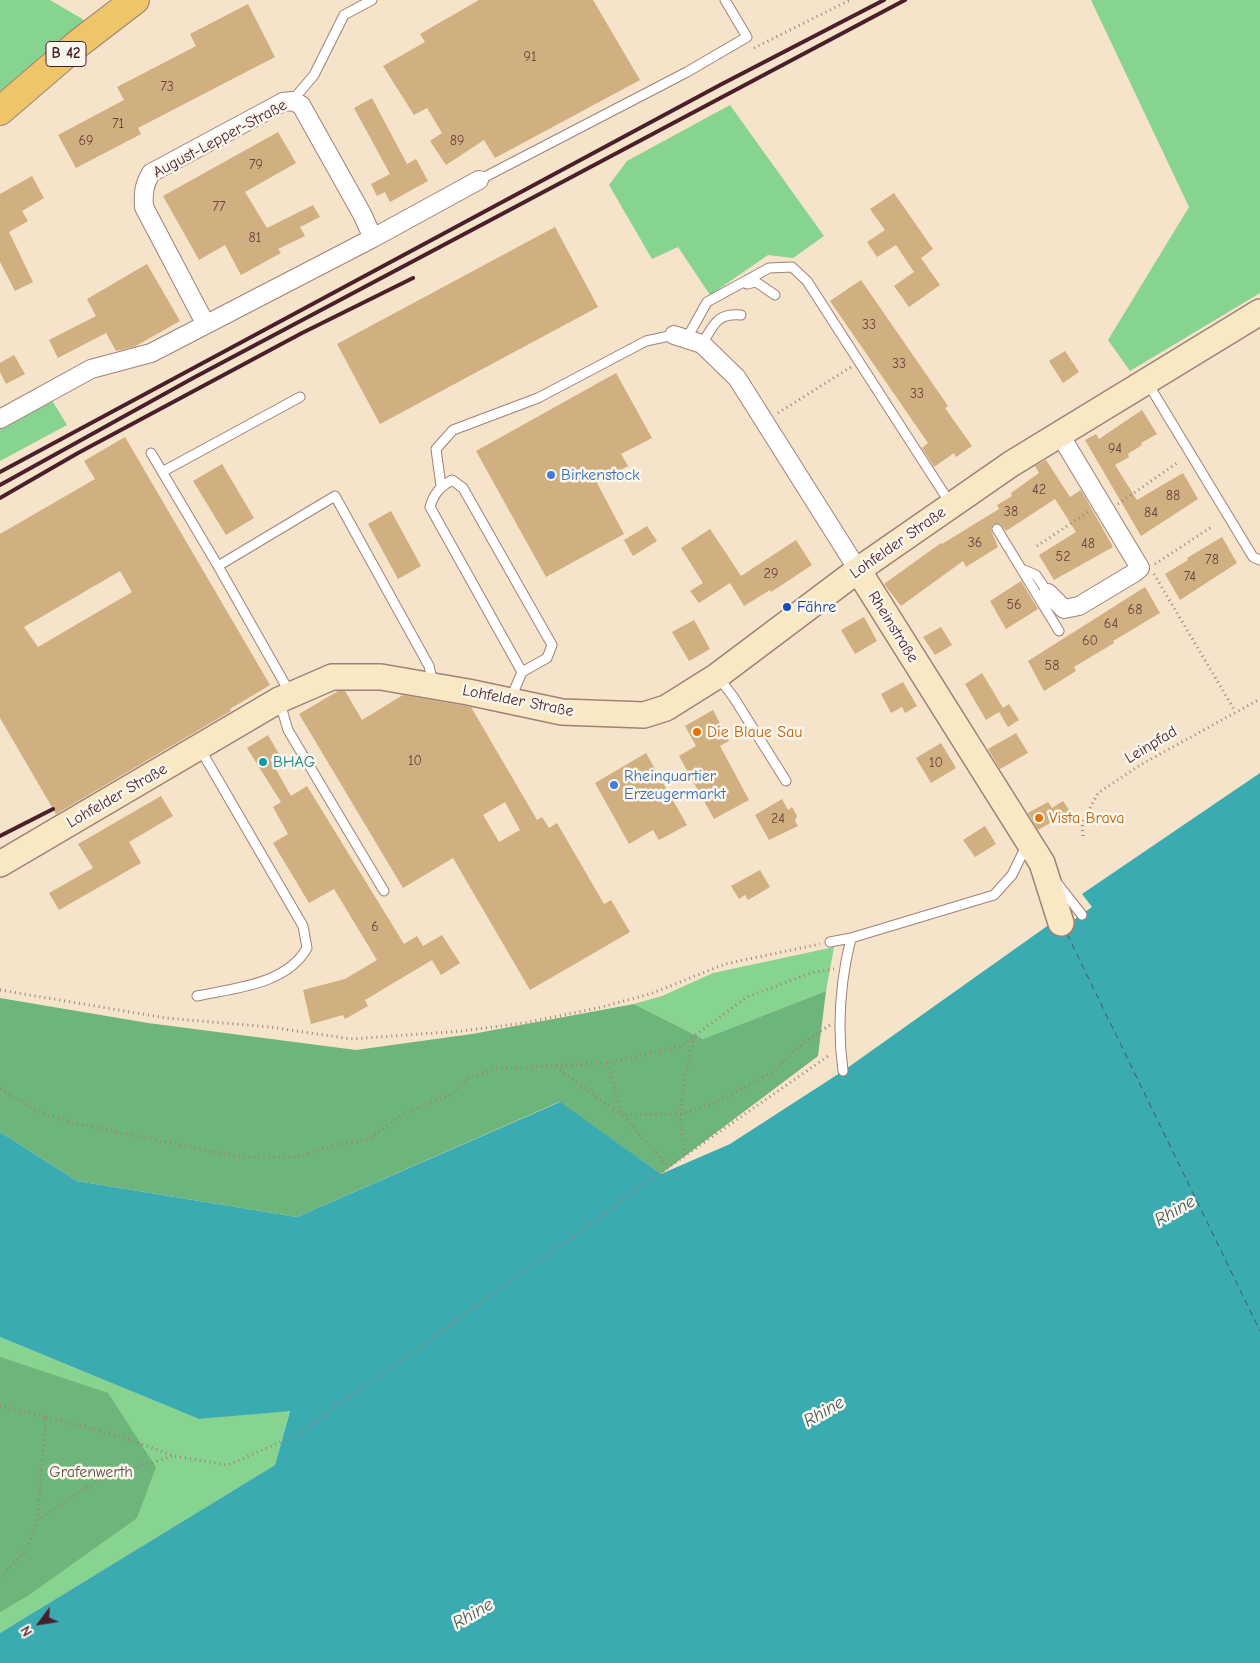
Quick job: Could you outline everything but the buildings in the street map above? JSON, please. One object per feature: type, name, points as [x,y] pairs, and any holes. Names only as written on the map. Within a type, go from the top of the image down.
[{"type":"main road","name":"B 42","points":[[0,111],[78,43],[135,0]]},
{"type":"street","name":"August-Lepper-Straße","points":[[205,323],[144,207],[143,193],[146,182],[151,173],[283,102],[292,100],[301,105],[362,214],[373,238]]},
{"type":"street","points":[[0,419],[91,370],[151,353],[205,323],[373,238],[479,180]]},
{"type":"street","name":"Lohfelder Straße","points":[[0,864],[285,698],[332,677],[381,677],[562,712],[644,715],[666,708],[717,676],[858,570],[1059,433],[1260,312]]},
{"type":"street","name":"Rheinstraße","points":[[688,339],[737,378],[1042,863],[1072,919]]},
{"type":"street","points":[[1048,593],[1064,609],[1079,606],[1134,574],[1140,568],[1059,433]]},
{"type":"lane","points":[[292,100],[314,76],[344,14],[372,0]]},
{"type":"lane","points":[[479,180],[687,72],[747,36],[725,0]]},
{"type":"lane","points":[[688,339],[707,302],[769,268],[792,267],[806,281],[860,361],[951,506]]},
{"type":"lane","points":[[727,290],[756,282],[775,295]]},
{"type":"lane","points":[[441,486],[436,449],[453,430],[538,398],[646,341],[688,339],[718,318],[728,314],[741,315]]},
{"type":"lane","points":[[1146,381],[1253,557],[1260,560]]},
{"type":"lane","points":[[162,472],[300,398]]},
{"type":"lane","points":[[151,453],[218,566],[285,698],[288,730],[384,891]]},
{"type":"lane","points":[[510,701],[522,672],[546,658],[552,645],[463,488],[452,480],[441,486],[433,495],[430,507],[522,672]]},
{"type":"lane","points":[[218,566],[336,496],[429,666],[433,686]]},
{"type":"lane","points":[[997,529],[1024,570],[1059,630]]},
{"type":"lane","points":[[1024,570],[1036,575],[1048,593]]},
{"type":"lane","points":[[717,676],[734,698],[786,781]]},
{"type":"lane","points":[[197,996],[267,981],[300,960],[307,948],[303,926],[199,747]]},
{"type":"lane","points":[[830,942],[851,938],[994,895],[1012,875],[1028,841]]},
{"type":"lane","points":[[843,1070],[840,1048],[840,1017],[844,967],[851,938]]},
{"type":"path","points":[[749,51],[850,0]]},
{"type":"path","points":[[764,422],[860,361]]},
{"type":"path","points":[[1037,546],[1104,508],[1177,462]]},
{"type":"path","points":[[1140,568],[1159,564],[1214,526]]},
{"type":"path","points":[[1140,568],[1153,572],[1235,711]]},
{"type":"path","name":"Leinpfad","points":[[1083,836],[1082,824],[1098,793],[1142,764],[1260,698]]},
{"type":"path","points":[[0,990],[166,1018],[270,1027],[351,1039],[462,1031],[542,1019],[650,994],[725,964],[830,942]]},
{"type":"path","points":[[0,1089],[41,1114],[74,1123],[238,1158],[297,1157],[336,1145],[367,1140],[407,1112],[450,1095],[472,1078],[494,1069],[607,1063],[679,1047],[747,997],[811,973],[844,967]]},
{"type":"path","points":[[622,1115],[680,1114],[716,1102],[773,1072],[803,1043],[840,1017]]},
{"type":"path","points":[[685,1155],[680,1114],[683,1080],[695,1035]]},
{"type":"path","points":[[0,1406],[120,1436],[174,1456],[228,1465],[299,1434],[685,1155],[840,1048]]},
{"type":"path","points":[[607,1063],[622,1115]]},
{"type":"path","points":[[555,1066],[622,1115],[669,1167]]},
{"type":"path","points":[[0,1577],[25,1552],[37,1522],[46,1417]]},
{"type":"path","points":[[37,1522],[79,1492],[107,1476],[174,1456]]},
{"type":"green space","points":[[0,0],[50,0],[84,20],[0,96]]},
{"type":"green space","points":[[1091,0],[1260,0],[1260,293],[1130,371],[1108,340],[1189,207]]},
{"type":"green space","points":[[730,105],[824,236],[793,258],[768,255],[710,295],[678,247],[652,259],[609,185],[627,161]]},
{"type":"green space","points":[[50,397],[67,425],[0,461],[0,424]]},
{"type":"green space","points":[[834,947],[826,991],[703,1039],[634,1004],[662,996],[713,973]]},
{"type":"green space","points":[[826,991],[818,1056],[661,1174],[559,1102],[297,1217],[77,1181],[0,1132],[0,998],[148,1023],[356,1050],[472,1034],[634,1004],[703,1039]]},
{"type":"green space","name":"Grafenwerth","points":[[0,1337],[199,1419],[290,1410],[275,1465],[0,1633]]},
{"type":"green space","points":[[0,1357],[108,1393],[156,1467],[137,1518],[29,1595],[0,1612]]},
{"type":"water","name":"Rhine","points":[[1260,773],[1260,1663],[0,1663],[0,1633],[275,1465],[290,1411],[199,1419],[0,1337],[0,1132],[77,1181],[297,1217],[560,1102],[661,1174],[730,1144],[843,1071],[1050,924],[1071,922],[1092,907],[1082,894]]},
{"type":"ferry route","points":[[1067,934],[1260,1331]]},
{"type":"railway","points":[[0,472],[720,85],[884,0]]},
{"type":"railway","points":[[0,485],[195,377],[905,0]]},
{"type":"railway","points":[[0,498],[78,453],[302,333],[413,278]]},
{"type":"railway","points":[[0,836],[53,809]]},
{"type":"place","name":"Birkenstock","points":[[551,475]]},
{"type":"place","name":"Fähre","points":[[787,607]]},
{"type":"place","name":"Die Blaue Sau","points":[[697,732]]},
{"type":"place","name":"BHAG","points":[[263,762]]},
{"type":"place","name":"Rheinquartier Erzeugermarkt","points":[[614,785]]},
{"type":"place","name":"Vista Brava","points":[[1039,818]]}]
